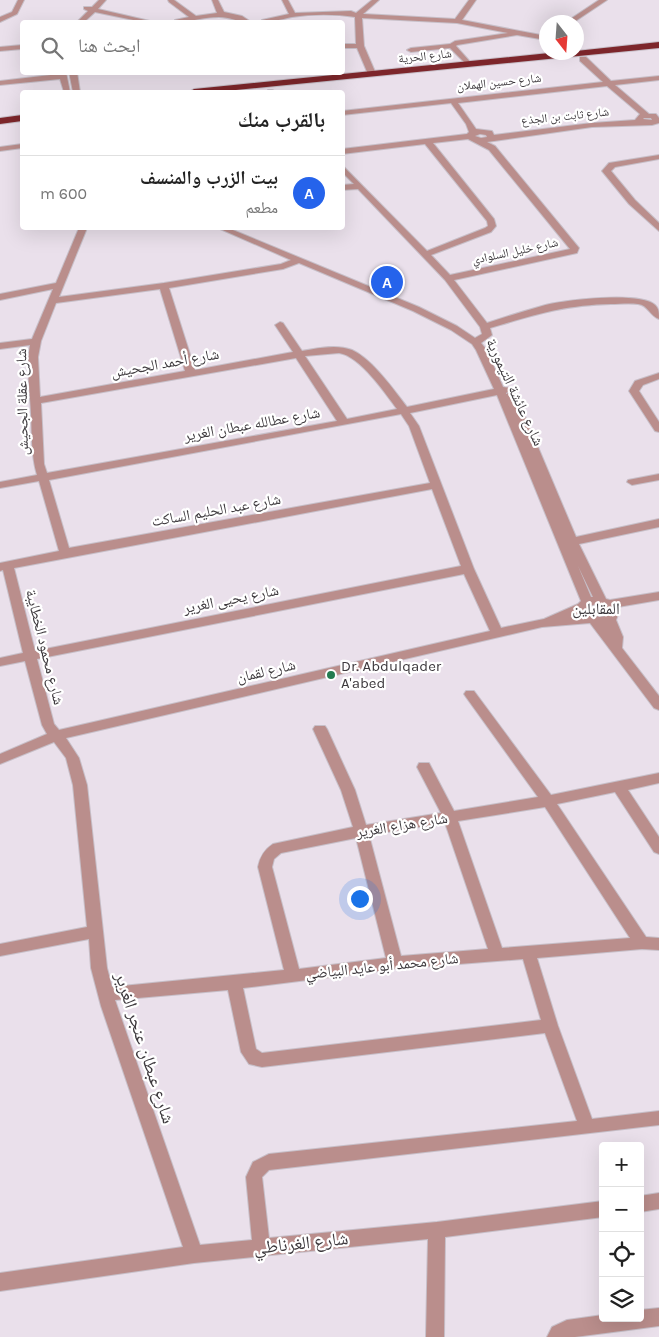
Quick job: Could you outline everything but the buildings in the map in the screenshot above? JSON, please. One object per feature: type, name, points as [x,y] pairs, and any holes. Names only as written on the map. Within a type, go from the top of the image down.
[{"type":"highway","name":"شارع الحرية","points":[[584,54],[659,45]]},
{"type":"highway","name":"شارع الحرية","points":[[584,54],[659,51]]},
{"type":"highway","name":"شارع الحرية","points":[[214,90],[539,58]]},
{"type":"highway","name":"شارع الحرية","points":[[287,90],[539,59]]},
{"type":"highway","points":[[0,112],[20,116]]},
{"type":"highway","points":[[0,121],[20,116]]},
{"type":"street","points":[[0,20],[15,13],[20,0]]},
{"type":"street","points":[[81,20],[94,0]]},
{"type":"street","points":[[75,20],[103,0]]},
{"type":"street","points":[[215,0],[222,15]]},
{"type":"street","points":[[285,0],[293,15]]},
{"type":"street","points":[[369,12],[376,0]]},
{"type":"street","points":[[457,21],[473,0]]},
{"type":"street","points":[[581,15],[604,0]]},
{"type":"street","points":[[171,1],[196,19]]},
{"type":"street","points":[[89,9],[141,20]]},
{"type":"street","points":[[273,20],[293,15],[344,13],[359,16],[369,12],[388,16],[457,21],[539,36]]},
{"type":"street","points":[[190,20],[222,15],[236,15],[244,20]]},
{"type":"street","points":[[359,16],[360,46],[372,74]]},
{"type":"street","points":[[411,50],[452,46],[455,43],[522,32]]},
{"type":"street","points":[[345,46],[360,46]]},
{"type":"street","points":[[452,46],[468,64]]},
{"type":"street","points":[[0,49],[20,47]]},
{"type":"street","points":[[584,57],[607,83],[651,121]]},
{"type":"street","points":[[0,83],[56,75]]},
{"type":"street","points":[[63,75],[67,90]]},
{"type":"street","points":[[73,75],[77,90]]},
{"type":"street","name":"شارع حسين الهملان","points":[[345,113],[659,78]]},
{"type":"street","name":"شارع خليل السلوادي","points":[[448,278],[565,253],[576,248],[489,138],[473,135],[452,100]]},
{"type":"street","name":"شارع ثابت بن الجذع","points":[[473,135],[489,138],[601,124],[651,121]]},
{"type":"street","points":[[345,152],[473,135]]},
{"type":"street","points":[[426,254],[488,230],[492,226],[491,221],[428,142]]},
{"type":"street","points":[[0,149],[20,146]]},
{"type":"street","points":[[659,157],[612,165],[606,171],[632,202],[659,228]]},
{"type":"street","points":[[345,170],[448,278],[486,327],[487,335],[479,340]]},
{"type":"street","points":[[345,188],[359,186]]},
{"type":"street","name":"شارع عقلة الجحيش","points":[[65,552],[39,464],[33,357],[36,341],[82,230]]},
{"type":"street","name":"شارع عائشة التيمورية","points":[[227,230],[416,309],[479,340]]},
{"type":"street","name":"شارع عائشة التيمورية","points":[[243,230],[425,306],[473,330],[479,340],[481,349],[504,390],[567,543],[585,604],[584,614],[593,620],[606,637],[617,647],[659,705]]},
{"type":"street","points":[[52,301],[164,286],[283,266],[299,260]]},
{"type":"street","points":[[0,297],[58,285]]},
{"type":"street","points":[[164,286],[191,373]]},
{"type":"street","points":[[486,327],[545,308],[584,302],[633,300],[647,304],[659,316]]},
{"type":"street","points":[[280,325],[344,423]]},
{"type":"street","points":[[0,346],[36,341]]},
{"type":"street","points":[[300,354],[330,350],[352,354],[405,411],[414,426],[468,568],[497,634]]},
{"type":"street","name":"شارع أحمد الجحيش","points":[[34,401],[300,354]]},
{"type":"street","points":[[659,376],[639,383],[634,391],[659,429]]},
{"type":"street","name":"شارع عطالله عبطان الغرير","points":[[0,485],[344,423],[504,390]]},
{"type":"street","points":[[632,482],[659,476]]},
{"type":"street","name":"شارع عبد الحليم الساكت","points":[[4,566],[65,552],[437,485]]},
{"type":"street","points":[[567,543],[659,524]]},
{"type":"street","name":"شارع عائشة التيمورية","points":[[567,543],[609,609],[617,637],[617,647]]},
{"type":"street","name":"شارع محمود الخطايبة","points":[[4,566],[44,713],[55,736]]},
{"type":"street","name":"شارع يحيى الغرير","points":[[0,662],[468,568]]},
{"type":"street","points":[[609,609],[659,596]]},
{"type":"street","points":[[609,609],[659,603]]},
{"type":"street","name":"شارع لقمان","points":[[542,624],[585,604],[609,609]]},
{"type":"street","name":"شارع لقمان","points":[[0,759],[55,736],[542,624],[593,620],[609,609]]},
{"type":"street","points":[[470,694],[548,801],[642,943]]},
{"type":"street","points":[[320,729],[348,790],[361,831],[395,963]]},
{"type":"street","name":"شارع عبطان عنجر الغرير","points":[[55,736],[68,750],[75,764],[80,785],[99,968],[116,1032],[194,1254]]},
{"type":"street","points":[[424,767],[450,817],[497,954]]},
{"type":"street","name":"شارع هزاع الغرير","points":[[293,975],[266,866],[266,858],[270,852],[291,844],[548,801],[659,778]]},
{"type":"street","points":[[618,786],[659,848]]},
{"type":"street","points":[[0,950],[96,931]]},
{"type":"street","name":"شارع محمد أبو عايد البياضي","points":[[106,994],[234,982],[395,963],[642,943],[659,944]]},
{"type":"street","points":[[528,952],[550,1026],[587,1127]]},
{"type":"street","points":[[234,982],[249,1052],[255,1059],[262,1060],[550,1026]]},
{"type":"street","points":[[261,1247],[254,1177],[256,1170],[261,1165],[269,1162],[659,1118]]},
{"type":"street","points":[[644,1204],[659,1202]]},
{"type":"street","name":"شارع الغرناطي","points":[[0,1282],[194,1254],[437,1230],[599,1210]]},
{"type":"street","points":[[435,1337],[437,1230]]},
{"type":"street","points":[[556,1337],[558,1333],[567,1328],[659,1317]]},
{"type":"place","name":"بيت الزرب والمنسف","points":[[387,282]]},
{"type":"place","name":"Dr. Abdulqader A'abed","points":[[331,675]]},
{"type":"district","name":"المقابلين","points":[[596,608]]}]
